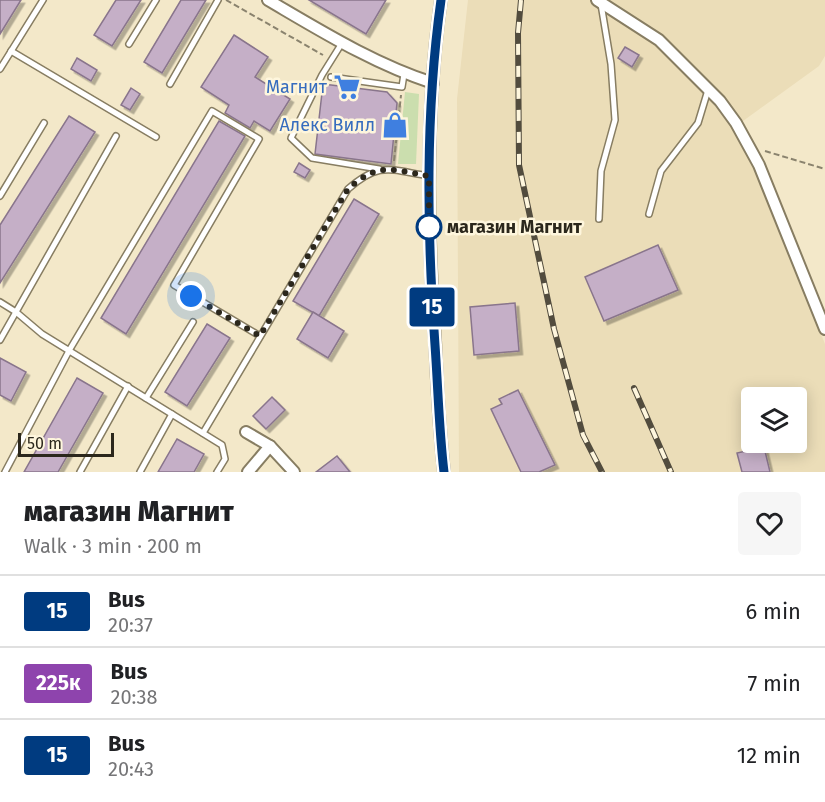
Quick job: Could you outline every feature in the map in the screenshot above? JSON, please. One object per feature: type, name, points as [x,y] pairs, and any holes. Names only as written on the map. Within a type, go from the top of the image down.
[{"type":"street","points":[[268,0],[342,43],[404,74],[433,83]]},
{"type":"street","points":[[441,0],[433,83],[429,176],[429,261],[444,472]]},
{"type":"street","points":[[599,1],[659,40],[709,89],[736,123],[759,165],[825,329]]},
{"type":"street","points":[[246,432],[270,446],[294,472]]},
{"type":"street","points":[[248,472],[270,446]]},
{"type":"lane","points":[[0,69],[43,0]]},
{"type":"lane","points":[[129,44],[156,0]]},
{"type":"lane","points":[[170,84],[218,0]]},
{"type":"lane","points":[[599,1],[611,64],[615,120],[601,171],[599,219]]},
{"type":"lane","points":[[342,43],[291,138],[312,158],[429,176]]},
{"type":"lane","points":[[11,51],[156,137]]},
{"type":"lane","points":[[331,77],[402,87],[404,74]]},
{"type":"lane","points":[[650,214],[661,171],[698,123],[709,89]]},
{"type":"lane","points":[[5,472],[70,349],[212,111],[259,139],[174,285],[260,336]]},
{"type":"lane","points":[[0,196],[44,123]]},
{"type":"lane","points":[[0,340],[116,136]]},
{"type":"lane","points":[[203,433],[348,189],[364,175],[380,169]]},
{"type":"lane","points":[[0,302],[42,334],[70,349],[222,446],[225,459],[217,472]]},
{"type":"lane","points":[[146,398],[193,322]]},
{"type":"lane","points":[[80,472],[128,386]]},
{"type":"lane","points":[[140,472],[172,414]]},
{"type":"path","points":[[226,0],[331,60]]},
{"type":"path","points":[[393,171],[402,87]]},
{"type":"path","points":[[749,147],[825,169]]},
{"type":"shaded area","points":[[468,0],[825,0],[825,56],[819,66],[732,129],[752,163],[825,344],[825,472],[459,472],[457,99]]},
{"type":"green space","points":[[405,92],[419,94],[416,164],[398,164]]},
{"type":"building","points":[[0,0],[21,0],[0,34]]},
{"type":"building","points":[[116,0],[141,0],[112,46],[94,35]]},
{"type":"building","points":[[181,0],[206,0],[162,73],[144,62]]},
{"type":"building","points":[[309,0],[386,0],[366,34]]},
{"type":"building","points":[[234,35],[268,57],[255,77],[290,99],[270,131],[254,121],[250,128],[225,113],[229,105],[201,87]]},
{"type":"building","points":[[625,47],[639,55],[632,67],[618,58]]},
{"type":"building","points":[[77,58],[97,70],[91,81],[71,69]]},
{"type":"building","points":[[323,84],[387,92],[397,103],[391,164],[315,154]]},
{"type":"building","points":[[131,88],[140,94],[130,110],[121,105]]},
{"type":"building","points":[[69,116],[95,132],[0,283],[0,225]]},
{"type":"building","points":[[219,121],[245,136],[126,334],[101,318]]},
{"type":"building","points":[[299,163],[310,170],[305,178],[294,172]]},
{"type":"building","points":[[354,199],[379,214],[319,316],[293,301]]},
{"type":"building","points":[[658,245],[678,290],[604,321],[585,277]]},
{"type":"building","points":[[515,303],[519,351],[474,355],[470,307]]},
{"type":"building","points":[[313,312],[344,331],[328,358],[297,339]]},
{"type":"building","points":[[207,324],[230,338],[187,406],[165,392]]},
{"type":"building","points":[[0,358],[26,372],[11,401],[0,395]]},
{"type":"building","points":[[77,378],[103,393],[58,472],[24,472]]},
{"type":"building","points":[[518,390],[555,465],[539,472],[521,472],[491,409],[502,404],[499,399]]},
{"type":"building","points":[[272,397],[285,410],[266,429],[253,416]]},
{"type":"building","points":[[177,439],[204,454],[194,472],[158,472]]},
{"type":"building","points":[[737,453],[765,453],[770,472],[742,472]]},
{"type":"building","points":[[337,456],[350,472],[316,472]]},
{"type":"railway","points":[[521,0],[518,33],[519,165],[554,329],[583,435],[602,472]]},
{"type":"railway","points":[[634,388],[671,472]]},
{"type":"bus line","name":"15","points":[[441,0],[433,83],[429,176],[429,261],[444,472]]},
{"type":"place","name":"Магнит","points":[[347,87]]},
{"type":"place","name":"Алекс Вилл","points":[[395,125]]},
{"type":"place","name":"магазин Магнит","points":[[429,227]]},
{"type":"route","points":[[191,296],[260,336],[348,189],[364,175],[380,169],[429,176],[429,227]]}]
